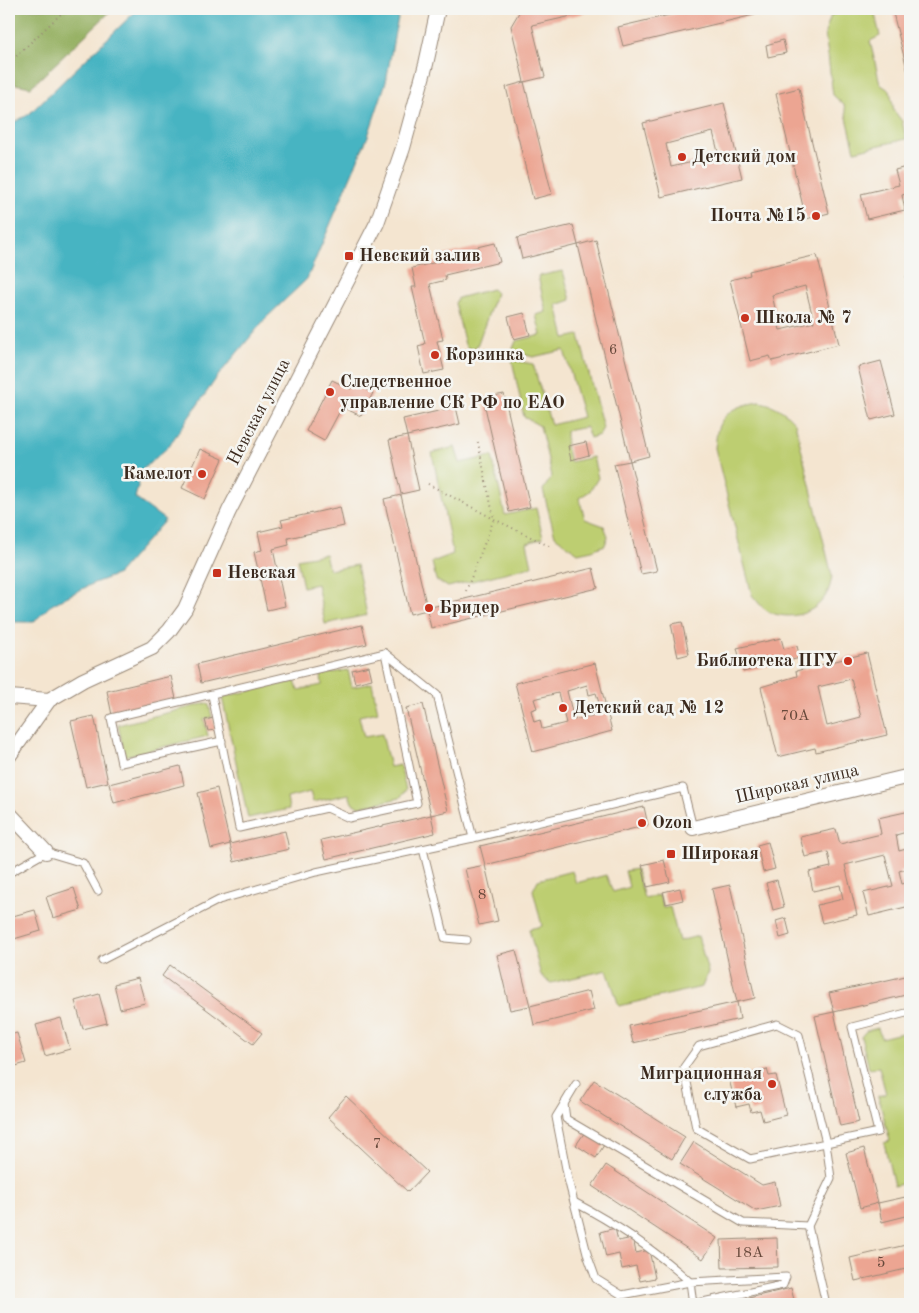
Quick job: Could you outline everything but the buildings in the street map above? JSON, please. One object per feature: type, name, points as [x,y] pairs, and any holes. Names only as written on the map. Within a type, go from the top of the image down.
[{"type":"street","name":"Невская улица","points":[[9,756],[49,700],[82,680],[152,648],[169,631],[185,609],[229,511],[377,223],[403,148],[426,64],[438,9]]},
{"type":"street","points":[[9,697],[49,700]]},
{"type":"street","name":"Широкая улица","points":[[693,828],[910,776]]},
{"type":"street","points":[[9,813],[46,852]]},
{"type":"lane","points":[[212,695],[239,828],[327,808],[349,818],[417,803],[385,653]]},
{"type":"lane","points":[[222,741],[121,763],[111,718],[385,653]]},
{"type":"lane","points":[[385,653],[437,695],[473,838]]},
{"type":"lane","points":[[102,960],[219,900],[316,872],[473,838],[683,788],[693,828]]},
{"type":"lane","points":[[422,849],[445,938],[467,940]]},
{"type":"lane","points":[[9,873],[46,852],[83,863],[98,891]]},
{"type":"lane","points":[[826,1304],[808,1226],[831,1178],[826,1143],[799,1035],[777,1024],[699,1046],[684,1066],[696,1128],[750,1159],[826,1143],[878,1132],[852,1027],[910,1012]]},
{"type":"lane","points":[[574,1202],[614,1223],[676,1269],[690,1282],[693,1304],[783,1285],[786,1277],[690,1282],[622,1295],[596,1279],[588,1257],[574,1202],[556,1117],[576,1084]]},
{"type":"lane","points":[[564,1104],[566,1119],[743,1223],[808,1226]]},
{"type":"path","points":[[9,64],[66,9]]},
{"type":"path","points":[[466,591],[494,519],[477,438]]},
{"type":"path","points":[[428,484],[549,546]]},
{"type":"green space","points":[[9,9],[113,9],[31,87],[9,83]]},
{"type":"green space","points":[[854,9],[874,10],[880,36],[870,41],[880,84],[890,91],[894,111],[902,121],[906,139],[855,151],[844,105],[833,95],[825,33],[831,15]]},
{"type":"green space","points":[[563,271],[571,300],[557,305],[565,338],[579,335],[603,428],[599,435],[590,438],[586,427],[566,431],[566,447],[570,462],[593,457],[598,478],[590,491],[579,498],[585,519],[604,526],[608,536],[605,545],[578,553],[555,536],[543,490],[552,476],[540,426],[524,417],[512,360],[533,364],[551,425],[583,417],[564,350],[533,357],[512,351],[516,341],[541,335],[536,315],[546,312],[538,276]]},
{"type":"green space","points":[[492,289],[496,293],[477,346],[470,349],[465,345],[455,303],[458,298]]},
{"type":"green space","points":[[760,402],[779,409],[795,423],[832,576],[830,586],[824,598],[812,609],[797,615],[788,616],[769,612],[752,595],[715,448],[718,428],[725,417],[741,406]]},
{"type":"green space","points":[[455,447],[460,463],[492,456],[505,515],[536,508],[543,538],[527,543],[532,566],[448,587],[436,580],[432,562],[453,554],[432,453]]},
{"type":"green space","points":[[325,554],[329,570],[357,565],[367,615],[325,624],[317,584],[303,587],[297,559]]},
{"type":"green space","points":[[348,670],[352,687],[372,683],[378,712],[359,716],[364,737],[382,734],[390,767],[400,765],[406,790],[400,798],[359,807],[352,803],[349,794],[313,802],[310,792],[287,798],[289,809],[248,818],[222,697],[295,681],[298,690],[322,685],[321,675]]},
{"type":"green space","points":[[207,703],[212,717],[204,719],[208,736],[125,756],[118,725]]},
{"type":"green space","points":[[636,869],[644,898],[659,895],[663,908],[670,907],[679,941],[698,936],[708,972],[702,987],[619,1006],[607,970],[551,983],[541,976],[529,929],[542,926],[533,890],[538,880],[572,871],[576,883],[606,875],[613,892],[629,887],[625,871]]},
{"type":"green space","points":[[878,1028],[881,1038],[910,1031],[910,1182],[894,1186],[884,1143],[890,1141],[878,1096],[886,1094],[879,1067],[869,1068],[861,1037],[866,1031]]},
{"type":"water","points":[[138,9],[400,9],[386,82],[368,136],[307,279],[266,318],[218,376],[168,447],[142,470],[135,498],[165,520],[118,574],[94,583],[50,606],[34,622],[9,622],[9,125],[29,114]]},
{"type":"place","name":"Детский дом","points":[[682,157]]},
{"type":"place","name":"Почта №15","points":[[816,216]]},
{"type":"place","name":"Невский залив","points":[[349,256]]},
{"type":"place","name":"Школа № 7","points":[[745,318]]},
{"type":"place","name":"Корзинка","points":[[435,355]]},
{"type":"place","name":"Следственное управление СК РФ по ЕАО","points":[[330,392]]},
{"type":"place","name":"Камелот","points":[[202,474]]},
{"type":"place","name":"Невская","points":[[217,573]]},
{"type":"place","name":"Бридер","points":[[429,608]]},
{"type":"place","name":"Библиотека ПГУ","points":[[848,661]]},
{"type":"place","name":"Детский сад № 12","points":[[563,708]]},
{"type":"place","name":"Ozon","points":[[642,823]]},
{"type":"place","name":"Широкая","points":[[671,854]]},
{"type":"place","name":"Миграционная служба","points":[[772,1084]]}]
